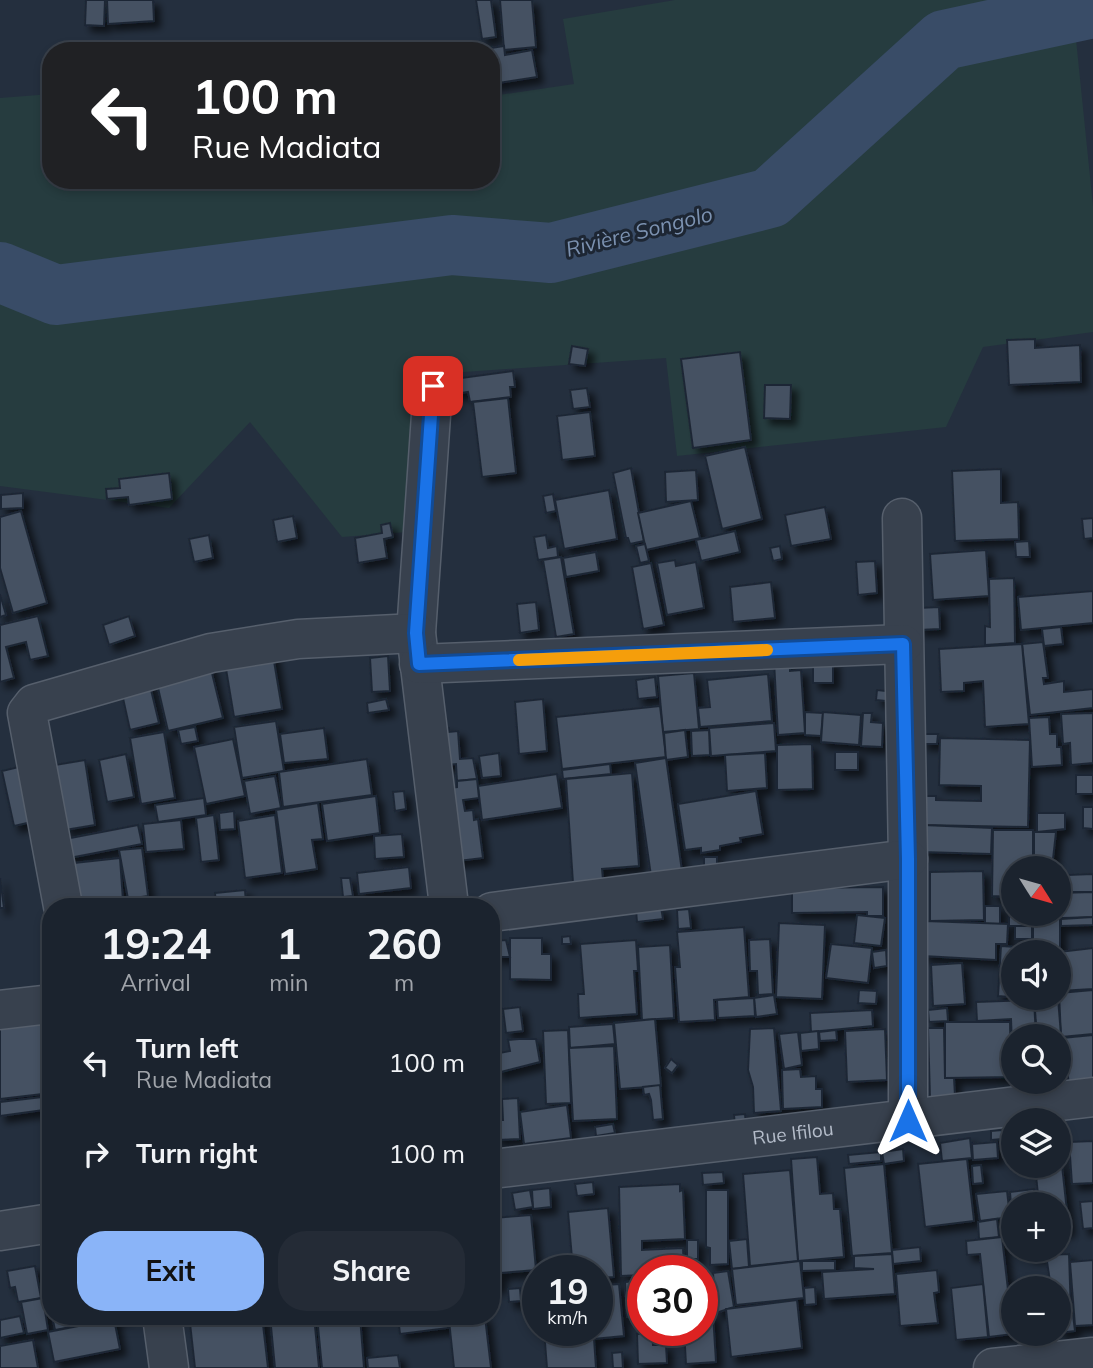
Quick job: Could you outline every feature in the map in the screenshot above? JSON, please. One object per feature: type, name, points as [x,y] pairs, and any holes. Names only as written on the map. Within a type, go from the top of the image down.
[{"type":"street","points":[[433,386],[417,649],[448,898]]},
{"type":"street","points":[[902,518],[908,859],[908,1121]]},
{"type":"street","points":[[62,898],[27,713],[34,704],[211,653],[299,639],[417,649],[903,644]]},
{"type":"street","points":[[500,911],[908,859]]},
{"type":"street","points":[[0,1010],[42,1005]]},
{"type":"street","name":"Rue Ifilou","points":[[500,1168],[1093,1097]]},
{"type":"street","points":[[0,1231],[42,1224]]},
{"type":"street","points":[[163,1325],[169,1368]]},
{"type":"street","points":[[993,1368],[1093,1357]]},
{"type":"green space","points":[[675,0],[1072,0],[1093,206],[1093,332],[983,347],[946,427],[677,456],[666,358],[436,374],[433,530],[342,537],[250,422],[169,508],[0,486],[0,98],[42,95],[42,189],[500,189],[500,95],[574,84],[563,19]]},
{"type":"building","points":[[86,0],[105,0],[104,26],[85,25]]},
{"type":"building","points":[[107,0],[153,0],[154,21],[108,24]]},
{"type":"building","points":[[476,0],[491,0],[496,37],[482,39]]},
{"type":"building","points":[[500,0],[532,0],[536,47],[504,50]]},
{"type":"building","points":[[504,46],[505,55],[532,50],[537,77],[500,83],[500,47]]},
{"type":"building","points":[[1035,339],[1035,348],[1080,345],[1081,382],[1009,385],[1007,340]]},
{"type":"building","points":[[572,346],[588,349],[585,366],[569,364]]},
{"type":"building","points":[[740,352],[751,440],[693,448],[681,359]]},
{"type":"building","points":[[513,371],[515,387],[510,387],[511,397],[470,402],[468,392],[442,396],[439,381]]},
{"type":"building","points":[[765,385],[791,385],[790,419],[764,418]]},
{"type":"building","points":[[587,388],[590,407],[573,409],[570,390]]},
{"type":"building","points":[[508,398],[516,473],[482,477],[473,402]]},
{"type":"building","points":[[590,412],[595,456],[562,460],[557,416]]},
{"type":"building","points":[[745,447],[762,519],[722,529],[705,456]]},
{"type":"building","points":[[631,468],[644,541],[630,544],[626,538],[613,473]]},
{"type":"building","points":[[1001,469],[1001,503],[1018,502],[1019,539],[955,541],[952,471]]},
{"type":"building","points":[[696,470],[698,500],[666,502],[665,472]]},
{"type":"building","points":[[169,473],[172,499],[129,505],[128,497],[107,499],[106,489],[120,488],[119,479]]},
{"type":"building","points":[[609,490],[617,539],[564,549],[555,500]]},
{"type":"building","points":[[23,493],[23,508],[1,509],[1,495]]},
{"type":"building","points":[[553,494],[556,511],[546,513],[543,496]]},
{"type":"building","points":[[691,501],[700,538],[646,550],[638,513]]},
{"type":"building","points":[[825,507],[831,539],[791,546],[785,515]]},
{"type":"building","points":[[21,511],[47,603],[13,613],[0,568],[0,517]]},
{"type":"building","points":[[293,516],[297,538],[277,542],[273,520]]},
{"type":"building","points":[[1093,518],[1093,538],[1084,539],[1082,519]]},
{"type":"building","points":[[390,523],[393,537],[384,539],[387,558],[358,563],[355,538],[382,533],[381,525]]},
{"type":"building","points":[[735,531],[740,552],[701,561],[696,540]]},
{"type":"building","points":[[209,535],[213,558],[194,562],[189,539]]},
{"type":"building","points":[[546,535],[548,548],[557,546],[558,557],[538,560],[534,537]]},
{"type":"building","points":[[1029,541],[1030,557],[1016,557],[1015,542]]},
{"type":"building","points":[[645,544],[649,561],[640,563],[636,546]]},
{"type":"building","points":[[780,546],[782,559],[773,561],[770,548]]},
{"type":"building","points":[[986,550],[989,596],[933,600],[930,554]]},
{"type":"building","points":[[596,552],[599,571],[566,577],[563,558]]},
{"type":"building","points":[[561,557],[574,634],[556,637],[543,560]]},
{"type":"building","points":[[675,560],[676,566],[696,562],[704,608],[667,615],[657,563]]},
{"type":"building","points":[[875,561],[877,593],[858,595],[856,562]]},
{"type":"building","points":[[651,563],[664,625],[643,629],[632,567]]},
{"type":"building","points":[[1014,578],[1015,643],[985,645],[985,626],[990,627],[989,579]]},
{"type":"building","points":[[771,582],[775,618],[733,622],[730,587]]},
{"type":"building","points":[[1093,591],[1093,623],[1021,630],[1018,597]]},
{"type":"building","points":[[0,594],[6,615],[0,617]]},
{"type":"building","points":[[536,602],[539,630],[520,633],[517,604]]},
{"type":"building","points":[[939,607],[940,629],[918,630],[918,608]]},
{"type":"building","points":[[38,616],[48,656],[30,660],[26,642],[6,647],[14,678],[0,682],[0,625]]},
{"type":"building","points":[[129,616],[135,636],[109,645],[103,625]]},
{"type":"building","points":[[1061,627],[1063,644],[1044,646],[1042,629]]},
{"type":"building","points":[[1043,642],[1048,678],[1043,678],[1044,684],[1064,681],[1064,692],[1093,689],[1093,708],[1030,715],[1022,644]]},
{"type":"building","points":[[1022,644],[1029,724],[985,727],[983,681],[964,683],[964,691],[941,692],[939,649]]},
{"type":"building","points":[[272,649],[282,709],[234,717],[224,657]]},
{"type":"building","points":[[388,656],[390,691],[372,692],[370,658]]},
{"type":"building","points":[[790,660],[790,671],[801,670],[805,733],[778,735],[774,661]]},
{"type":"building","points":[[209,661],[223,718],[168,731],[155,675]]},
{"type":"building","points":[[813,661],[833,661],[833,683],[813,683]]},
{"type":"building","points":[[147,673],[159,723],[130,730],[119,680]]},
{"type":"building","points":[[694,673],[699,729],[663,732],[658,676]]},
{"type":"building","points":[[768,674],[772,721],[700,727],[698,708],[710,707],[707,680]]},
{"type":"building","points":[[655,677],[657,697],[638,699],[636,680]]},
{"type":"building","points":[[877,690],[886,691],[886,701],[876,700]]},
{"type":"building","points":[[386,699],[389,710],[368,713],[367,703]]},
{"type":"building","points":[[543,699],[547,751],[519,754],[515,702]]},
{"type":"building","points":[[660,706],[666,757],[562,769],[556,717]]},
{"type":"building","points":[[805,712],[823,713],[821,736],[805,735]]},
{"type":"building","points":[[823,712],[861,715],[859,745],[821,742]]},
{"type":"building","points":[[863,713],[872,713],[871,722],[883,723],[882,747],[861,746]]},
{"type":"building","points":[[1093,713],[1093,763],[1071,765],[1070,743],[1063,744],[1061,714]]},
{"type":"building","points":[[1049,717],[1050,734],[1057,734],[1057,747],[1061,747],[1062,765],[1032,767],[1029,718]]},
{"type":"building","points":[[276,721],[284,771],[242,778],[234,727]]},
{"type":"building","points":[[774,723],[776,751],[711,756],[709,728]]},
{"type":"building","points":[[195,727],[198,741],[181,744],[178,730]]},
{"type":"building","points":[[324,728],[328,759],[284,763],[280,734]]},
{"type":"building","points":[[449,728],[449,732],[458,731],[460,759],[473,758],[477,779],[457,781],[456,764],[437,766],[434,729]]},
{"type":"building","points":[[685,730],[688,757],[666,760],[664,733]]},
{"type":"building","points":[[709,730],[710,755],[692,756],[691,731]]},
{"type":"building","points":[[164,732],[175,798],[141,804],[130,738]]},
{"type":"building","points":[[923,734],[938,734],[937,744],[922,744]]},
{"type":"building","points":[[940,738],[1030,740],[1028,827],[921,825],[922,796],[936,796],[936,800],[981,801],[981,786],[939,785]]},
{"type":"building","points":[[233,739],[245,796],[206,804],[194,747]]},
{"type":"building","points":[[812,744],[813,789],[777,790],[777,745]]},
{"type":"building","points":[[835,752],[858,752],[858,770],[835,770]]},
{"type":"building","points":[[499,753],[501,776],[482,778],[479,756]]},
{"type":"building","points":[[765,753],[767,788],[727,791],[725,755]]},
{"type":"building","points":[[126,754],[134,797],[107,802],[99,760]]},
{"type":"building","points":[[666,758],[682,871],[651,876],[635,763]]},
{"type":"building","points":[[367,759],[372,795],[283,807],[279,772]]},
{"type":"building","points":[[85,760],[95,825],[65,830],[55,765]]},
{"type":"building","points":[[610,764],[611,774],[563,779],[562,770]]},
{"type":"building","points":[[23,766],[36,821],[14,826],[2,771]]},
{"type":"building","points":[[632,773],[639,866],[602,869],[603,880],[573,883],[566,779]]},
{"type":"building","points":[[557,774],[562,808],[482,820],[478,786]]},
{"type":"building","points":[[1076,775],[1093,775],[1093,794],[1076,794]]},
{"type":"building","points":[[275,776],[281,808],[250,814],[244,781]]},
{"type":"building","points":[[477,779],[479,798],[463,800],[465,811],[473,810],[474,820],[478,819],[483,858],[450,862],[441,789],[457,787],[457,781]]},
{"type":"building","points":[[404,791],[406,809],[395,811],[393,792]]},
{"type":"building","points":[[756,791],[763,834],[740,838],[741,842],[720,846],[720,850],[701,853],[701,848],[685,850],[678,804]]},
{"type":"building","points":[[376,796],[380,833],[327,841],[322,804]]},
{"type":"building","points":[[204,798],[206,815],[158,822],[155,805]]},
{"type":"building","points":[[318,803],[323,839],[312,840],[317,869],[285,874],[276,810]]},
{"type":"building","points":[[1083,807],[1093,807],[1093,829],[1083,828]]},
{"type":"building","points":[[234,811],[235,829],[220,830],[219,813]]},
{"type":"building","points":[[1037,813],[1065,813],[1065,829],[1037,832]]},
{"type":"building","points":[[214,815],[219,860],[201,862],[196,818]]},
{"type":"building","points":[[275,815],[282,873],[245,878],[238,821]]},
{"type":"building","points":[[181,820],[184,849],[146,852],[143,824]]},
{"type":"building","points":[[138,825],[142,844],[59,860],[55,841]]},
{"type":"building","points":[[923,825],[992,828],[991,854],[922,852]]},
{"type":"building","points":[[993,830],[1033,830],[1033,856],[1001,856],[1001,896],[992,896]]},
{"type":"building","points":[[1034,832],[1056,832],[1053,856],[1034,856]]},
{"type":"building","points":[[402,834],[404,857],[375,859],[374,836]]},
{"type":"building","points":[[142,848],[148,896],[128,898],[119,850]]},
{"type":"building","points":[[704,857],[717,857],[717,872],[704,871]]},
{"type":"building","points":[[120,858],[123,898],[78,898],[74,863]]},
{"type":"building","points":[[409,867],[411,888],[359,894],[357,873]]},
{"type":"building","points":[[983,871],[984,920],[930,921],[930,872]]},
{"type":"building","points":[[1093,874],[1093,892],[1071,892],[1071,875]]},
{"type":"building","points":[[0,878],[4,908],[0,908]]},
{"type":"building","points":[[341,878],[350,878],[353,896],[343,897]]},
{"type":"building","points":[[883,887],[883,916],[867,916],[867,912],[792,913],[792,888]]},
{"type":"building","points":[[245,890],[246,898],[215,898],[215,893]]},
{"type":"building","points":[[1093,892],[1093,917],[1071,918],[1071,893]]},
{"type":"building","points":[[985,906],[1000,906],[1000,924],[985,924]]},
{"type":"building","points":[[661,907],[663,919],[637,922],[636,910]]},
{"type":"building","points":[[689,909],[691,928],[678,929],[677,910]]},
{"type":"building","points":[[857,915],[885,918],[881,946],[854,943]]},
{"type":"building","points":[[1093,917],[1093,925],[1071,926],[1071,918]]},
{"type":"building","points":[[925,921],[1008,926],[1007,940],[996,944],[996,960],[923,956]]},
{"type":"building","points":[[779,923],[825,925],[822,999],[776,997]]},
{"type":"building","points":[[1015,926],[1032,926],[1032,939],[1015,939]]},
{"type":"building","points":[[1033,926],[1060,926],[1060,940],[1033,940]]},
{"type":"building","points":[[744,927],[749,997],[714,1000],[715,1020],[679,1022],[675,967],[680,967],[677,932]]},
{"type":"building","points":[[570,936],[571,944],[562,944],[562,937]]},
{"type":"building","points":[[510,938],[542,938],[542,954],[551,954],[551,980],[510,979]]},
{"type":"building","points":[[770,939],[773,994],[758,995],[757,971],[750,971],[749,940]]},
{"type":"building","points":[[500,940],[506,940],[510,957],[500,957]]},
{"type":"building","points":[[636,940],[638,971],[634,971],[637,1014],[579,1018],[578,994],[584,994],[580,944]]},
{"type":"building","points":[[831,944],[872,948],[868,983],[826,978]]},
{"type":"building","points":[[670,945],[674,1018],[642,1020],[638,947]]},
{"type":"building","points":[[1001,946],[1001,996],[998,996]]},
{"type":"building","points":[[1093,948],[1093,989],[1071,990],[1071,951]]},
{"type":"building","points":[[886,950],[887,966],[874,968],[872,952]]},
{"type":"building","points":[[962,963],[965,1004],[933,1006],[931,965]]},
{"type":"building","points":[[859,990],[877,991],[876,1004],[858,1003]]},
{"type":"building","points":[[1093,990],[1093,1034],[1071,1036],[1071,1024],[1060,1024],[1060,1010],[1071,1010],[1071,992]]},
{"type":"building","points":[[774,995],[777,1014],[756,1017],[754,998]]},
{"type":"building","points":[[754,998],[755,1016],[718,1018],[717,1000]]},
{"type":"building","points":[[1001,1001],[1001,1010],[1035,1010],[1035,1024],[1011,1024],[1011,1019],[977,1021],[976,1002]]},
{"type":"building","points":[[520,1007],[523,1031],[506,1033],[503,1009]]},
{"type":"building","points":[[947,1008],[948,1021],[929,1022],[928,1010]]},
{"type":"building","points":[[872,1010],[873,1026],[811,1032],[810,1013]]},
{"type":"building","points":[[1035,1010],[1059,1010],[1060,1024],[1036,1024]]},
{"type":"building","points":[[655,1019],[661,1086],[620,1089],[614,1023]]},
{"type":"building","points":[[945,1022],[1010,1022],[1001,1024],[1001,1077],[945,1078]]},
{"type":"building","points":[[42,1023],[42,1094],[0,1099],[0,1028]]},
{"type":"building","points":[[613,1024],[615,1044],[570,1048],[569,1027]]},
{"type":"building","points":[[774,1028],[781,1111],[754,1113],[753,1087],[748,1070],[750,1029]]},
{"type":"building","points":[[928,1028],[944,1028],[945,1078],[954,1078],[955,1096],[930,1098]]},
{"type":"building","points":[[885,1029],[887,1080],[847,1082],[845,1031]]},
{"type":"building","points":[[568,1030],[571,1103],[546,1104],[543,1031]]},
{"type":"building","points":[[836,1030],[837,1040],[820,1041],[819,1032]]},
{"type":"building","points":[[818,1031],[819,1049],[801,1051],[800,1033]]},
{"type":"building","points":[[798,1032],[802,1065],[784,1069],[779,1034]]},
{"type":"building","points":[[1093,1035],[1093,1082],[1071,1084],[1071,1037]]},
{"type":"building","points":[[536,1039],[540,1062],[500,1072],[500,1053],[510,1051],[508,1040]]},
{"type":"building","points":[[614,1046],[617,1119],[573,1121],[569,1048]]},
{"type":"building","points":[[671,1059],[678,1065],[672,1073],[665,1068]]},
{"type":"building","points":[[800,1069],[801,1077],[816,1076],[816,1089],[822,1089],[822,1107],[783,1109],[782,1070]]},
{"type":"building","points":[[660,1085],[663,1119],[653,1120],[651,1100],[649,1094],[644,1095],[643,1087]]},
{"type":"building","points":[[42,1097],[42,1110],[0,1116],[0,1102]]},
{"type":"building","points":[[518,1098],[520,1139],[500,1140],[502,1099]]},
{"type":"building","points":[[567,1105],[571,1138],[524,1144],[520,1112]]},
{"type":"building","points":[[745,1114],[746,1126],[735,1126],[734,1115]]},
{"type":"building","points":[[613,1124],[615,1133],[596,1136],[595,1127]]},
{"type":"building","points":[[1001,1130],[1001,1139],[991,1140],[991,1131]]},
{"type":"building","points":[[970,1138],[972,1158],[942,1161],[940,1143]]},
{"type":"building","points":[[1093,1141],[1093,1183],[1072,1184],[1071,1142]]},
{"type":"building","points":[[997,1142],[998,1158],[973,1160],[972,1144]]},
{"type":"building","points":[[903,1149],[904,1161],[884,1164],[882,1152]]},
{"type":"building","points":[[881,1152],[881,1161],[849,1164],[848,1155]]},
{"type":"building","points":[[817,1157],[820,1194],[833,1193],[834,1209],[840,1209],[844,1257],[798,1261],[791,1159]]},
{"type":"building","points":[[967,1159],[974,1221],[925,1227],[918,1164]]},
{"type":"building","points":[[884,1164],[892,1253],[852,1256],[844,1168]]},
{"type":"building","points":[[981,1165],[983,1183],[973,1184],[972,1166]]},
{"type":"building","points":[[790,1170],[798,1261],[750,1266],[743,1174]]},
{"type":"building","points":[[723,1172],[724,1183],[703,1185],[702,1173]]},
{"type":"building","points":[[1036,1178],[1063,1178],[1065,1192],[1038,1192]]},
{"type":"building","points":[[593,1182],[594,1194],[577,1196],[575,1184]]},
{"type":"building","points":[[680,1184],[680,1191],[683,1190],[685,1239],[642,1241],[642,1250],[683,1248],[683,1255],[627,1255],[627,1276],[621,1276],[619,1187]]},
{"type":"building","points":[[550,1188],[551,1207],[533,1209],[532,1190]]},
{"type":"building","points":[[1034,1189],[1034,1192],[1010,1192]]},
{"type":"building","points":[[530,1190],[533,1207],[515,1210],[512,1193]]},
{"type":"building","points":[[706,1190],[728,1190],[728,1264],[718,1265],[718,1255],[710,1255],[710,1248],[706,1247]]},
{"type":"building","points":[[1007,1191],[1001,1192],[1001,1218],[980,1221],[976,1194]]},
{"type":"building","points":[[1093,1201],[1093,1228],[1083,1229],[1080,1202]]},
{"type":"building","points":[[608,1208],[612,1255],[572,1255],[568,1212]]},
{"type":"building","points":[[531,1215],[535,1255],[522,1255],[522,1271],[501,1273],[500,1280],[500,1217]]},
{"type":"building","points":[[997,1219],[999,1237],[979,1239],[978,1222]]},
{"type":"building","points":[[1001,1237],[1001,1262],[1005,1262],[1006,1276],[1001,1276],[1001,1336],[989,1337],[980,1254],[967,1255],[966,1241]]},
{"type":"building","points":[[747,1239],[749,1267],[732,1269],[729,1241]]},
{"type":"building","points":[[687,1240],[698,1240],[698,1255],[687,1255]]},
{"type":"building","points":[[920,1247],[921,1261],[893,1264],[892,1250]]},
{"type":"building","points":[[892,1254],[895,1294],[824,1299],[822,1272],[874,1269],[854,1268],[854,1256]]},
{"type":"building","points":[[1093,1260],[1093,1325],[1075,1326],[1071,1262]]},
{"type":"building","points":[[800,1261],[804,1298],[736,1305],[732,1269]]},
{"type":"building","points":[[802,1261],[835,1261],[835,1270],[802,1271]]},
{"type":"building","points":[[1047,1262],[1069,1262],[1070,1276],[1049,1276]]},
{"type":"building","points":[[35,1266],[41,1298],[18,1302],[15,1287],[10,1288],[7,1271]]},
{"type":"building","points":[[937,1270],[939,1292],[934,1293],[938,1323],[900,1326],[896,1274]]},
{"type":"building","points":[[728,1271],[734,1307],[718,1312],[718,1272]]},
{"type":"building","points":[[625,1282],[627,1282],[627,1317]]},
{"type":"building","points":[[619,1284],[624,1336],[613,1337],[613,1285]]},
{"type":"building","points":[[983,1284],[988,1337],[956,1340],[951,1288]]},
{"type":"building","points":[[815,1287],[816,1304],[805,1305],[804,1288]]},
{"type":"building","points":[[520,1288],[521,1301],[509,1302],[508,1289]]},
{"type":"building","points":[[42,1298],[42,1325],[47,1325],[48,1330],[27,1334],[21,1302]]},
{"type":"building","points":[[797,1300],[802,1348],[731,1357],[726,1309]]},
{"type":"building","points":[[1073,1315],[1075,1331],[1071,1332]]},
{"type":"building","points":[[20,1316],[24,1333],[0,1338],[0,1320]]},
{"type":"building","points":[[54,1325],[71,1325],[71,1327],[55,1330]]},
{"type":"building","points":[[84,1325],[115,1325],[120,1349],[54,1362],[48,1332]]},
{"type":"building","points":[[190,1325],[263,1325],[268,1368],[195,1368]]},
{"type":"building","points":[[271,1325],[315,1325],[319,1368],[275,1368]]},
{"type":"building","points":[[318,1325],[361,1325],[364,1368],[322,1368]]},
{"type":"building","points":[[399,1325],[448,1325],[448,1328],[400,1334]]},
{"type":"building","points":[[450,1325],[486,1325],[491,1368],[454,1368]]},
{"type":"building","points":[[33,1340],[38,1368],[0,1368],[0,1346]]},
{"type":"building","points":[[545,1346],[594,1346],[596,1368],[547,1368]]},
{"type":"building","points":[[637,1346],[666,1346],[667,1363],[638,1364]]},
{"type":"building","points":[[685,1346],[715,1346],[716,1362],[686,1364]]},
{"type":"building","points":[[622,1352],[623,1368],[613,1368],[612,1353]]},
{"type":"building","points":[[398,1355],[400,1368],[368,1368],[367,1358]]},
{"type":"waterway","name":"Rivière Songolo","points":[[0,272],[56,295],[452,245],[551,253],[770,198],[944,40],[1093,8]]},
{"type":"slow traffic","points":[[519,660],[767,650]]},
{"type":"route","points":[[433,386],[416,633],[419,664],[903,644],[908,859],[908,1121]]}]
